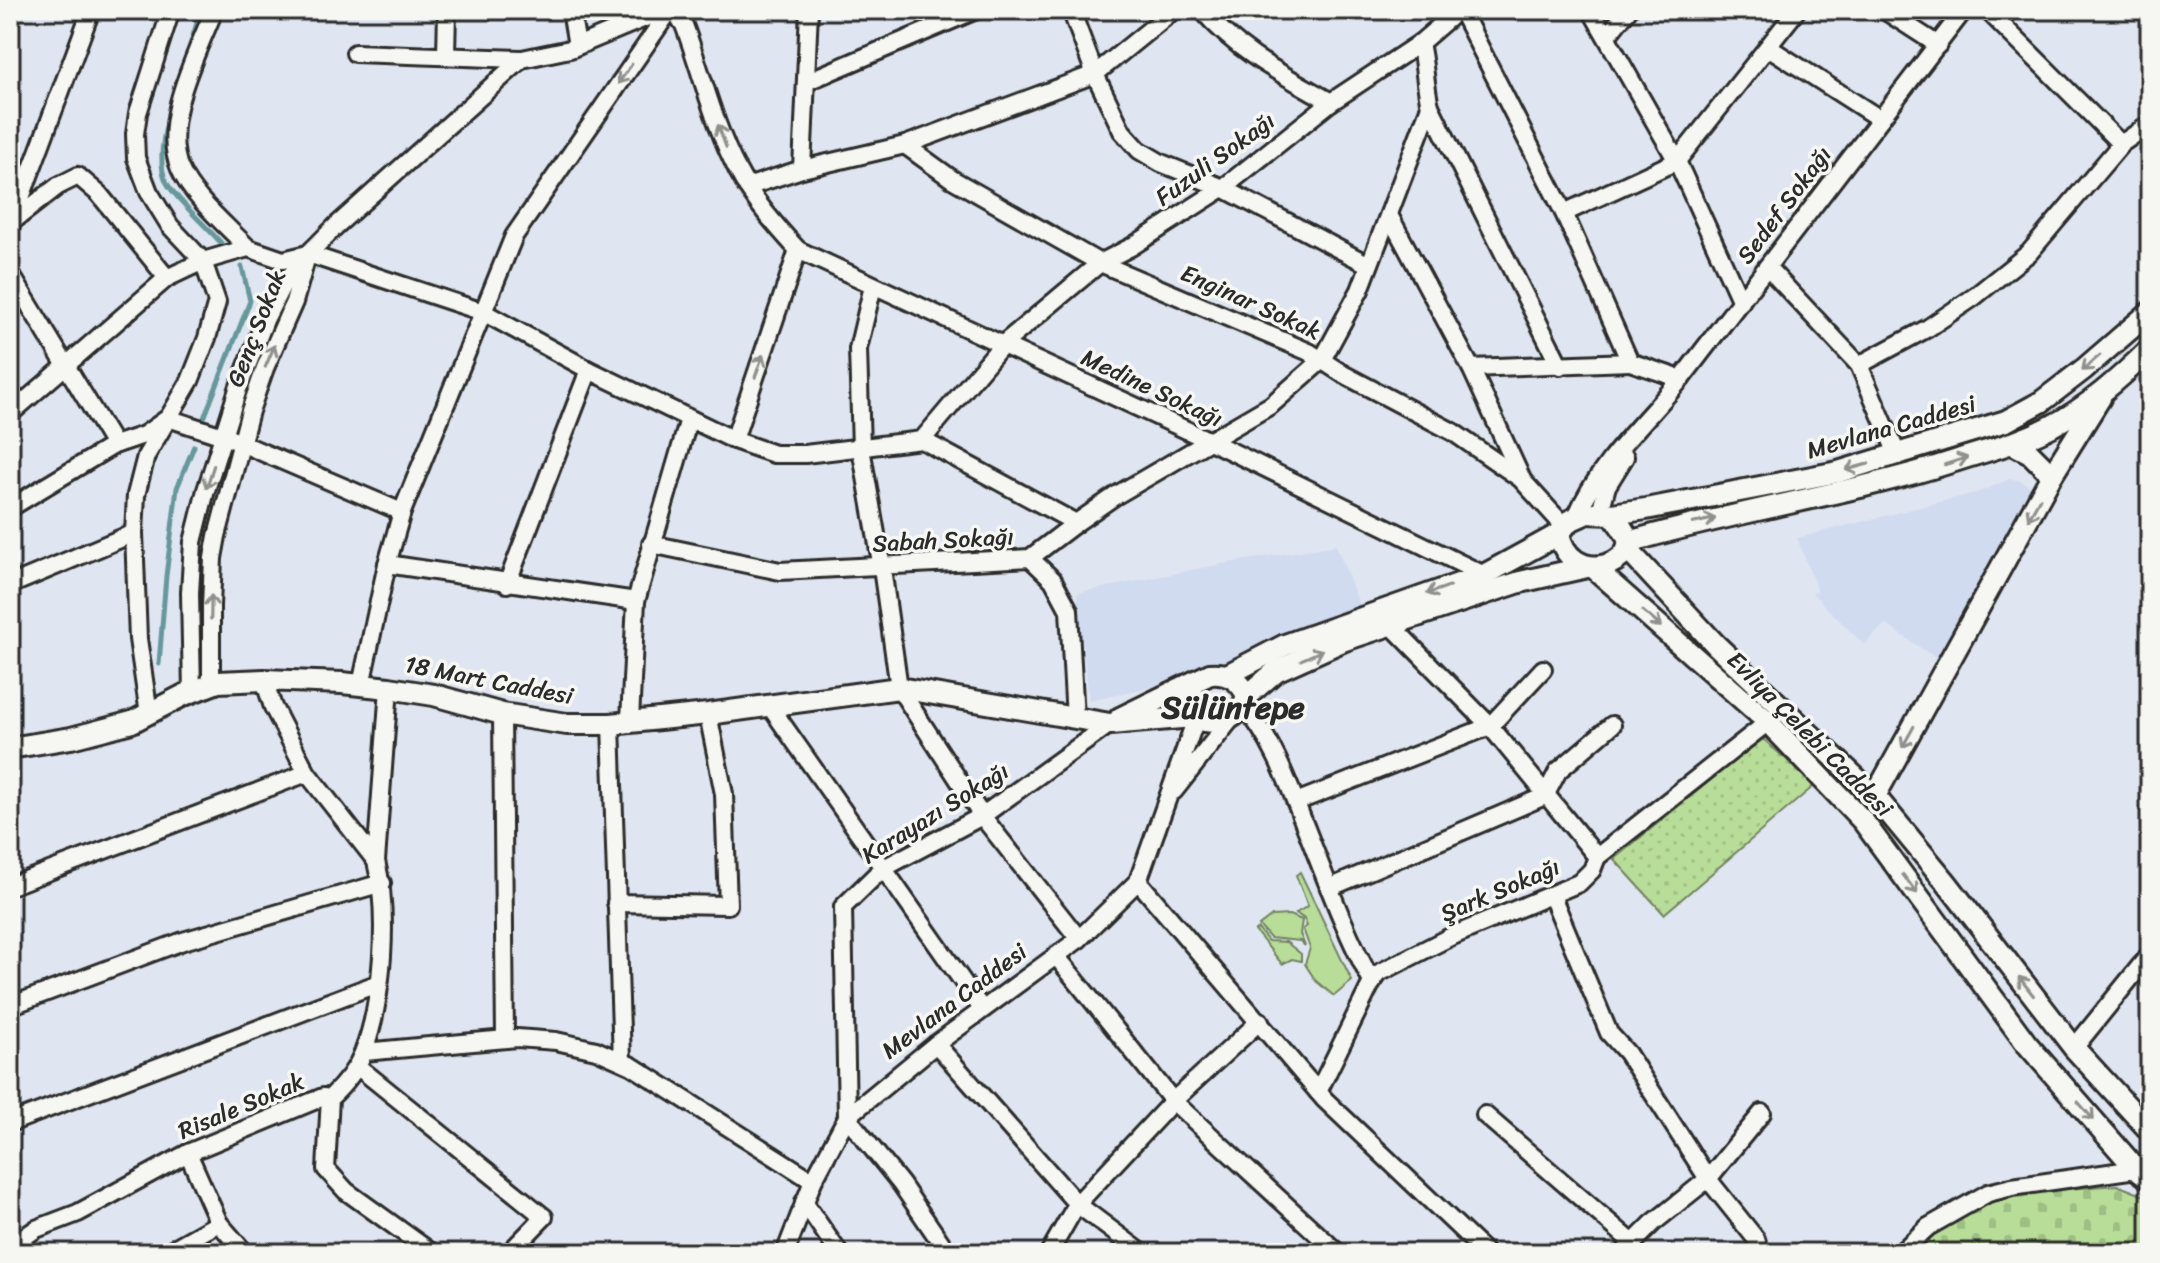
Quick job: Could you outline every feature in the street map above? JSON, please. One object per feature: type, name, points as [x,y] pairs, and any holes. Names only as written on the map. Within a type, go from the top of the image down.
[{"type":"street","points":[[149,714],[138,639],[134,533],[136,495],[146,456],[190,381],[217,302],[203,261],[170,226],[149,192],[136,158],[138,113],[171,10]]},
{"type":"street","points":[[214,10],[175,115],[174,147],[180,169],[248,248],[283,260],[308,254],[522,59]]},
{"type":"street","points":[[446,55],[447,10]]},
{"type":"street","points":[[571,10],[577,46]]},
{"type":"street","points":[[355,53],[522,59],[577,46],[669,10]]},
{"type":"street","points":[[669,10],[684,25],[723,138],[747,187],[798,250],[734,440]]},
{"type":"street","points":[[361,685],[387,564],[402,512],[514,236],[669,10]]},
{"type":"street","points":[[802,169],[809,10]]},
{"type":"street","points":[[808,81],[976,10]]},
{"type":"street","points":[[1071,10],[1095,74],[1122,131],[1139,150],[1161,163],[1223,188],[1369,265]]},
{"type":"street","points":[[747,187],[802,169],[905,145],[1095,74],[1174,10]]},
{"type":"street","points":[[1202,10],[1246,53],[1331,102]]},
{"type":"street","name":"Fuzuli Sokağı","points":[[922,440],[1002,345],[1100,263],[1131,247],[1223,188],[1331,102],[1420,43],[1449,18],[1453,10]]},
{"type":"street","points":[[1461,10],[1564,213],[1630,362]]},
{"type":"street","points":[[1591,10],[1677,161],[1741,302]]},
{"type":"street","points":[[1608,35],[1628,10]]},
{"type":"street","points":[[1564,213],[1677,161],[1797,10]]},
{"type":"street","points":[[1884,10],[1938,45]]},
{"type":"street","name":"Sedef Sokağı","points":[[1640,427],[1741,302],[1964,10]]},
{"type":"street","points":[[1987,10],[2121,144]]},
{"type":"street","points":[[11,224],[90,13]]},
{"type":"street","points":[[1420,43],[1430,106],[1560,366]]},
{"type":"street","points":[[1768,47],[1880,119]]},
{"type":"street","points":[[1322,360],[1360,290],[1430,106]]},
{"type":"street","points":[[1859,365],[1928,328],[1974,297],[2029,253],[2121,144],[2150,124]]},
{"type":"street","name":"Enginar Sokak","points":[[905,145],[952,179],[1100,263],[1322,360],[1453,432],[1521,479],[1566,525]]},
{"type":"street","points":[[11,224],[58,186],[78,176],[99,194],[167,278]]},
{"type":"street","points":[[1389,215],[1471,368],[1521,479]]},
{"type":"street","points":[[10,414],[167,278],[203,261],[248,248]]},
{"type":"street","name":"Medine Sokağı","points":[[798,250],[1208,440],[1484,575]]},
{"type":"street","points":[[308,254],[483,312],[589,370],[734,440],[774,454],[805,454],[922,440],[1076,523]]},
{"type":"street","name":"Genç Sokak","points":[[202,689],[190,593],[193,542],[223,437],[265,320],[282,286],[308,254]]},
{"type":"street","name":"Genç Sokak","points":[[202,689],[213,558],[241,444],[265,368],[294,302],[308,254]]},
{"type":"street","points":[[1767,267],[1859,365],[1898,456]]},
{"type":"street","points":[[10,273],[114,445]]},
{"type":"street","points":[[873,286],[858,349],[861,448],[899,688],[982,816],[1079,939]]},
{"type":"street","name":"Mevlana Caddesi","points":[[1606,513],[1838,472],[2006,421],[2041,402],[2150,312]]},
{"type":"street","name":"Mevlana Caddesi","points":[[1628,545],[1690,524],[1902,478],[2011,443],[2050,427],[2102,394],[2150,349]]},
{"type":"street","name":"Sabah Sokağı","points":[[651,544],[780,571],[1030,558],[1076,523],[1208,440],[1271,405],[1322,360]]},
{"type":"street","points":[[1471,368],[1630,362],[1681,379]]},
{"type":"street","points":[[507,584],[589,370]]},
{"type":"street","name":"Evliya Çelebi Caddesi","points":[[1875,796],[2052,475],[2102,394]]},
{"type":"street","points":[[168,418],[241,444],[402,512]]},
{"type":"street","points":[[10,508],[114,445],[144,435],[168,418]]},
{"type":"street","points":[[622,1061],[616,903],[620,722],[636,601],[689,419]]},
{"type":"street","points":[[1640,427],[1637,440],[1607,486],[1606,513],[1628,545],[1613,562],[1590,567],[1571,557],[1561,543],[1566,525],[1621,445],[1640,427]]},
{"type":"street","points":[[2011,443],[2030,453],[2052,475]]},
{"type":"street","points":[[1227,675],[1285,645],[1484,575],[1566,525],[1606,513]]},
{"type":"street","points":[[10,585],[134,533]]},
{"type":"street","name":"Evliya Çelebi Caddesi","points":[[1628,545],[1716,645],[1875,796],[1946,882],[2074,1048],[2150,1131]]},
{"type":"street","points":[[1030,558],[1053,580],[1069,610],[1075,719]]},
{"type":"street","points":[[387,564],[636,601]]},
{"type":"street","name":"Mevlana Caddesi","points":[[1166,801],[1240,709],[1276,671],[1345,640],[1520,582],[1590,567]]},
{"type":"street","name":"Evliya Çelebi Caddesi","points":[[1590,567],[1768,722],[1863,821],[2026,1043],[2143,1174]]},
{"type":"street","points":[[1392,626],[1490,726],[1597,857]]},
{"type":"street","points":[[1296,802],[1490,726],[1543,669]]},
{"type":"street","points":[[1110,724],[1210,674],[1227,675],[1239,683],[1240,709],[1262,727],[1296,802],[1355,950],[1372,982]]},
{"type":"street","points":[[264,680],[273,707],[307,773],[376,861]]},
{"type":"street","name":"18 Mart Caddesi","points":[[10,748],[71,738],[132,722],[218,682],[264,680],[389,688],[434,695],[502,714],[567,724],[708,714],[899,688],[1110,724],[1195,718]]},
{"type":"street","points":[[1195,682],[1190,701],[1195,718],[1212,723],[1240,709]]},
{"type":"street","name":"Risale Sokak","points":[[10,1247],[36,1229],[78,1213],[188,1153],[323,1097],[330,1098],[344,1085],[360,1059],[379,983],[383,941],[382,883],[376,861],[389,688]]},
{"type":"street","points":[[769,705],[982,1009]]},
{"type":"street","points":[[502,714],[505,1039]]},
{"type":"street","points":[[616,903],[728,905],[724,794],[708,714]]},
{"type":"street","name":"Mevlana Caddesi","points":[[785,1253],[813,1181],[847,1117],[936,1044],[1057,957],[1138,881],[1195,718]]},
{"type":"street","name":"Şark Sokağı","points":[[1318,1092],[1379,973],[1450,937],[1579,883],[1592,870],[1597,857],[1768,722]]},
{"type":"street","name":"Karayazı Sokağı","points":[[847,1117],[843,907],[882,869],[982,816],[1110,724]]},
{"type":"street","points":[[1329,888],[1545,796],[1558,771],[1612,725]]},
{"type":"street","points":[[10,886],[307,773]]},
{"type":"street","points":[[1138,881],[1318,1092],[1486,1253]]},
{"type":"street","points":[[10,1006],[183,941],[382,883]]},
{"type":"street","points":[[1552,896],[1609,1033],[1627,1053],[1708,1179],[1756,1239],[1760,1253]]},
{"type":"street","points":[[2052,1073],[2150,954]]},
{"type":"street","points":[[1057,957],[1173,1101],[1338,1253]]},
{"type":"street","points":[[10,1123],[379,983]]},
{"type":"street","points":[[1049,1253],[1077,1204],[1173,1101],[1260,1021]]},
{"type":"street","points":[[360,1059],[505,1039],[556,1041],[596,1050],[622,1061],[726,1123],[813,1181]]},
{"type":"street","points":[[936,1044],[1077,1204],[1142,1253]]},
{"type":"street","points":[[360,1059],[544,1217],[509,1253]]},
{"type":"street","points":[[330,1098],[326,1169],[346,1191],[432,1253]]},
{"type":"street","points":[[1485,1115],[1628,1248],[1653,1223],[1708,1179],[1762,1113]]},
{"type":"street","points":[[847,1117],[901,1184],[948,1253]]},
{"type":"street","points":[[188,1153],[219,1223],[245,1253]]},
{"type":"street","points":[[1900,1253],[1928,1227],[1988,1193],[2012,1187],[2143,1174]]},
{"type":"street","points":[[804,1202],[839,1253]]},
{"type":"street","points":[[165,1253],[219,1223]]},
{"type":"shaded area","points":[[2010,479],[2020,480],[2038,496],[1949,667],[1885,624],[1864,645],[1812,593],[1817,591],[1797,538],[1979,492]]},
{"type":"shaded area","points":[[1336,545],[1362,611],[1220,673],[1089,700],[1077,593]]},
{"type":"green space","points":[[1762,738],[1815,785],[1664,914],[1614,859]]},
{"type":"green space","points":[[1300,872],[1352,981],[1334,996],[1316,981],[1305,964],[1310,948],[1303,929],[1307,926],[1296,913],[1308,906],[1296,875]]},
{"type":"green space","points":[[1289,915],[1302,920],[1300,934],[1305,946],[1300,941],[1270,938],[1259,926],[1272,916]]},
{"type":"green space","points":[[1258,929],[1268,941],[1286,942],[1301,954],[1301,961],[1292,959],[1282,964],[1255,931]]},
{"type":"green space","points":[[2117,1185],[2150,1198],[2150,1253],[1913,1253],[1937,1232],[1983,1205],[2033,1193]]},
{"type":"waterway","points":[[188,52],[201,10]]},
{"type":"waterway","points":[[169,115],[162,149],[164,176],[177,197],[221,243]]},
{"type":"waterway","points":[[204,418],[250,301],[242,267]]},
{"type":"waterway","points":[[159,664],[177,488],[194,446]]},
{"type":"district","name":"Sülüntepe","points":[[1233,707]]}]
